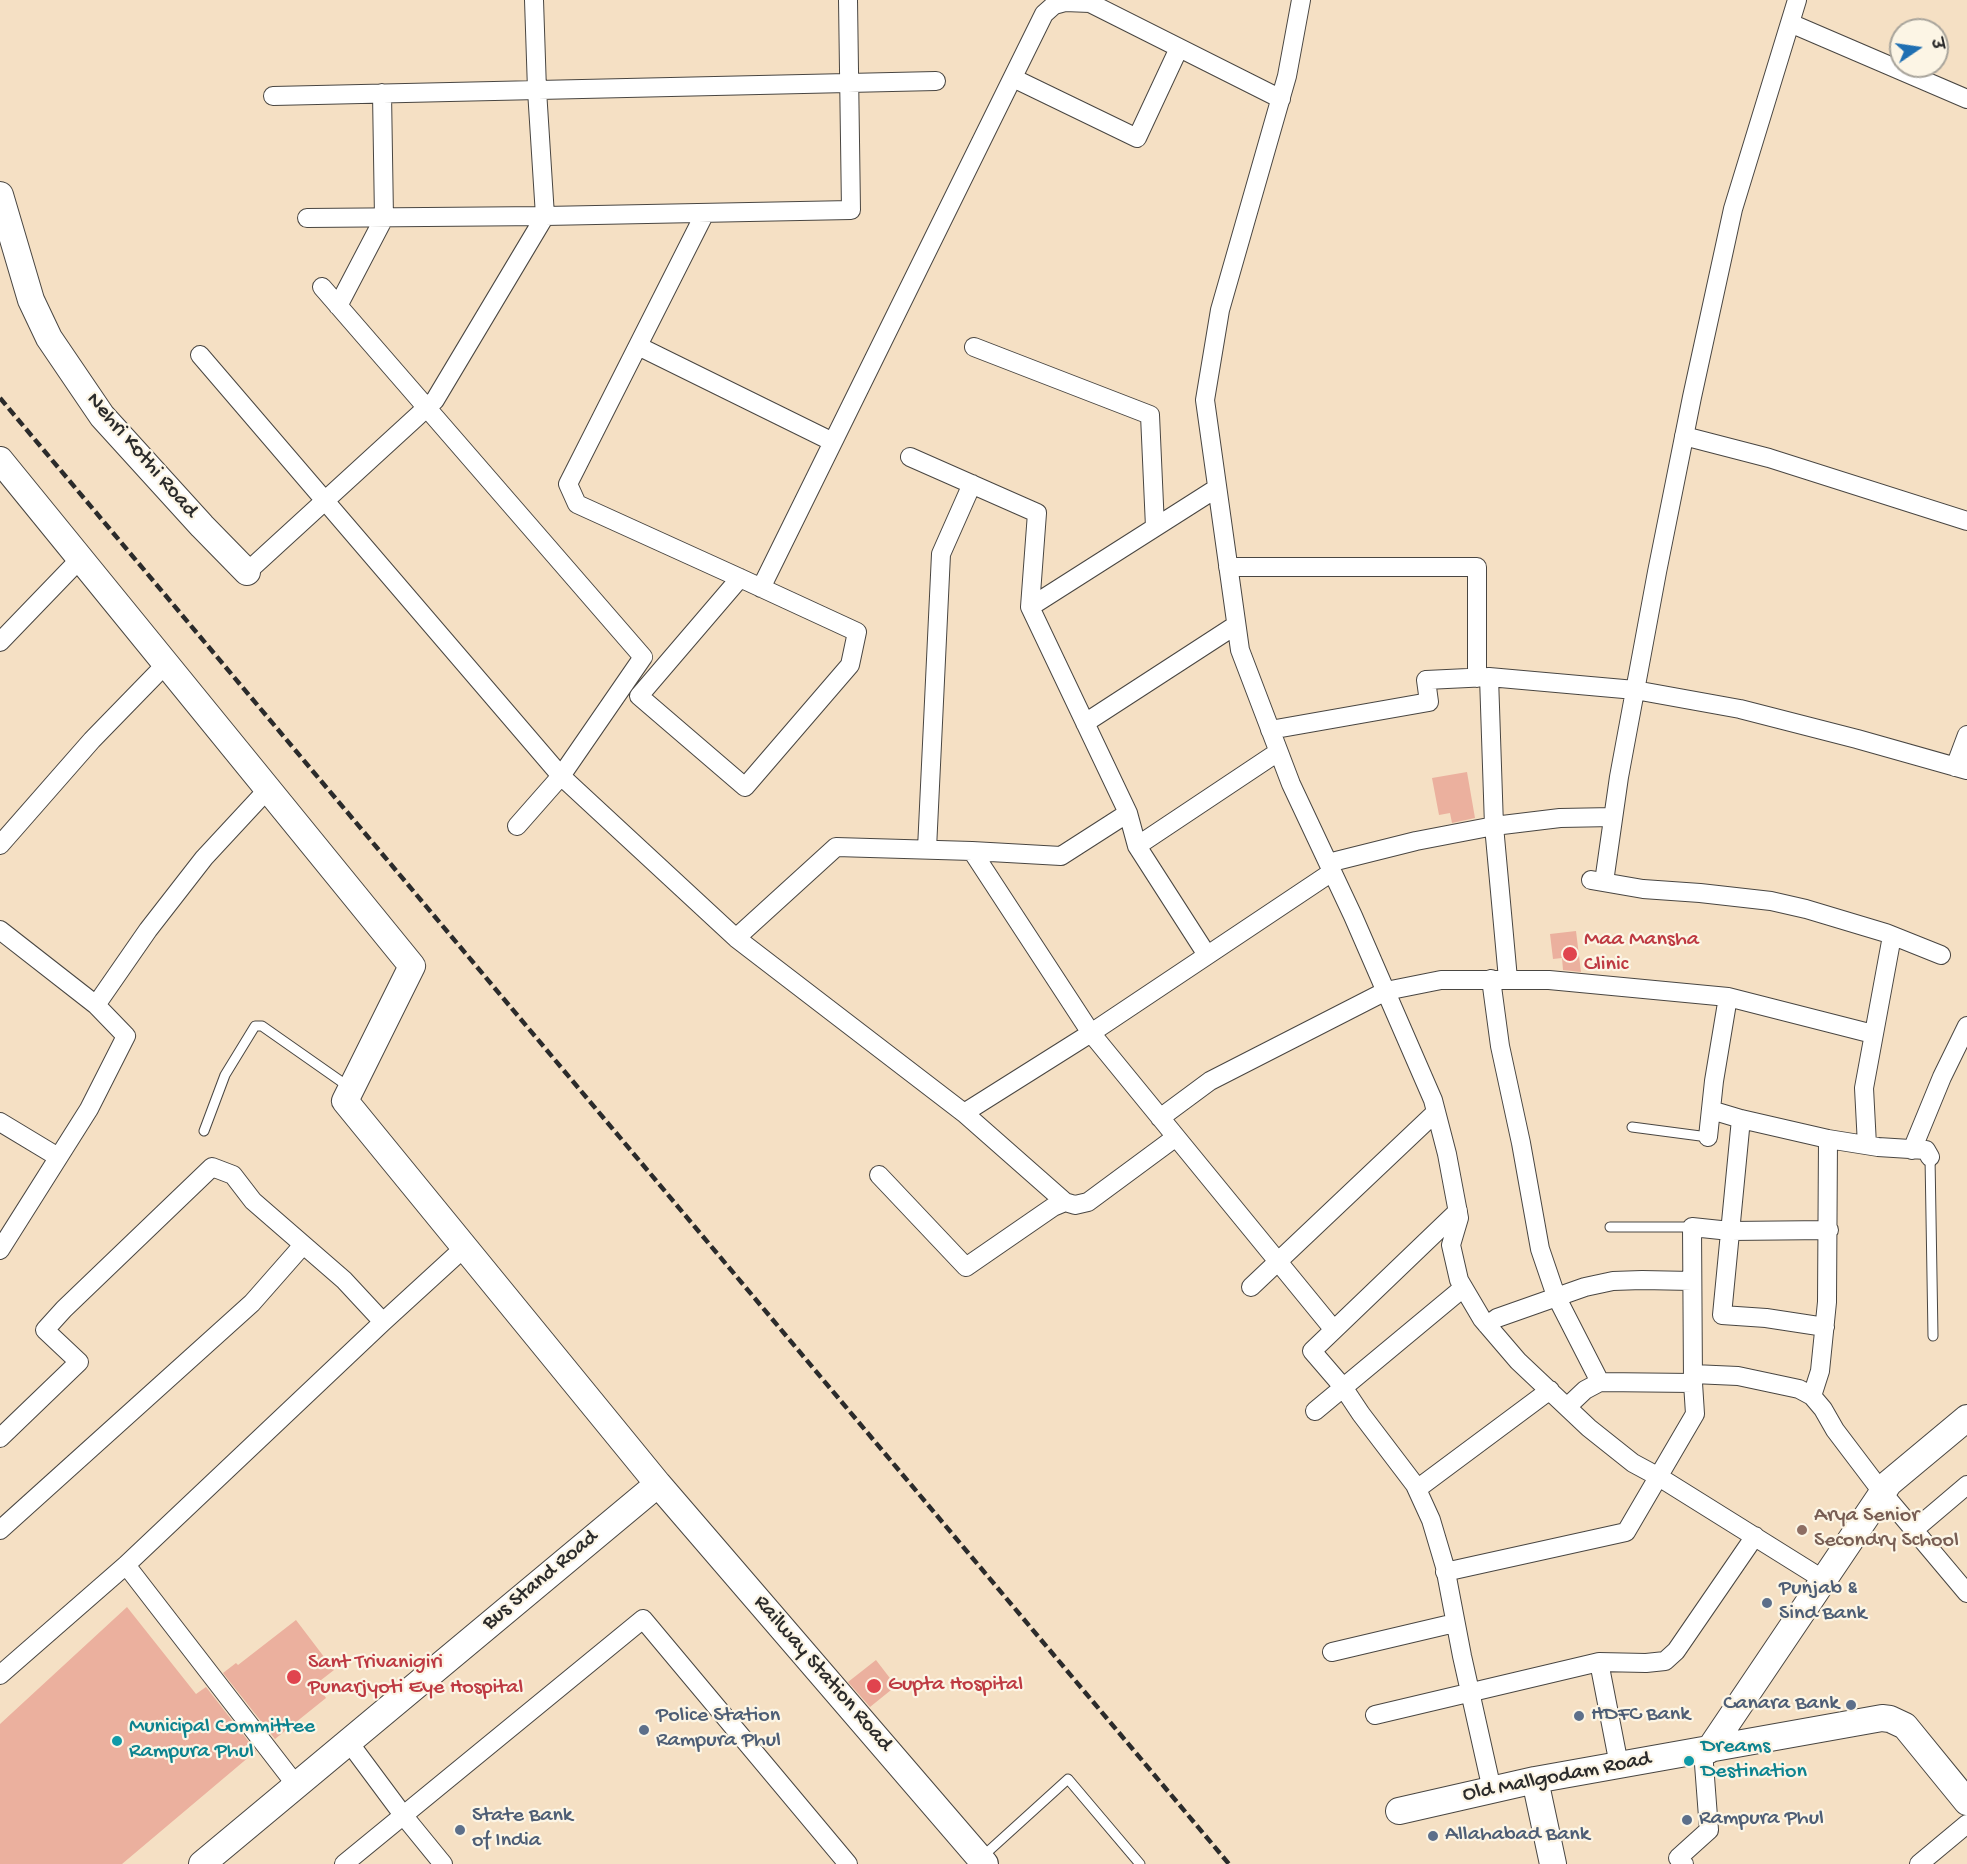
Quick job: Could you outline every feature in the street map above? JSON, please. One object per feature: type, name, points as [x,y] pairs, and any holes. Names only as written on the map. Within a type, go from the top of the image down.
[{"type":"street","points":[[247,572],[435,400],[545,216],[534,0]]},
{"type":"street","points":[[307,218],[851,210],[848,0]]},
{"type":"street","points":[[1301,0],[1281,99],[1220,310],[1205,400],[1240,650],[1290,784],[1330,867],[1433,1100],[1458,1211],[1459,1218],[1450,1245],[1458,1280],[1463,1288],[1487,1325],[1518,1361],[1589,1428],[1633,1463],[1824,1580]]},
{"type":"street","points":[[1797,0],[1733,209],[1684,436],[1613,817],[1598,881],[1643,889],[1771,901],[1806,909],[1892,936],[1941,955]]},
{"type":"street","points":[[761,588],[1044,14],[1054,5],[1065,2],[1090,3],[1281,99]]},
{"type":"street","points":[[1790,23],[1967,99]]},
{"type":"street","points":[[1013,78],[1137,138],[1179,48]]},
{"type":"street","points":[[273,96],[936,81]]},
{"type":"street","points":[[338,306],[384,218],[382,93]]},
{"type":"street","name":"Nehri Kothi Road","points":[[0,195],[31,300],[49,338],[102,416],[247,572]]},
{"type":"street","points":[[705,213],[568,484],[577,504],[740,578],[857,632],[850,665],[745,787],[639,696],[740,578]]},
{"type":"street","points":[[322,287],[643,657],[561,776],[517,826]]},
{"type":"street","points":[[638,346],[833,442]]},
{"type":"street","points":[[974,347],[1150,415],[1155,527]]},
{"type":"street","points":[[200,355],[561,776],[736,939],[964,1113],[1065,1202],[1075,1205],[1088,1202],[1176,1137]]},
{"type":"street","points":[[1684,436],[1769,458],[1967,521]]},
{"type":"street","points":[[910,457],[1037,513],[1030,607],[1128,813],[1137,846],[1208,955]]},
{"type":"street","points":[[1,464],[412,966],[351,1089]]},
{"type":"street","points":[[927,849],[941,554],[972,484]]},
{"type":"street","points":[[1030,607],[1217,488]]},
{"type":"street","points":[[0,642],[80,559]]},
{"type":"street","points":[[1228,567],[1477,567],[1494,826],[1500,1046],[1521,1143],[1540,1249],[1556,1296],[1600,1382]]},
{"type":"street","points":[[1086,723],[1236,625]]},
{"type":"street","points":[[0,845],[92,740],[166,664]]},
{"type":"street","points":[[1270,730],[1429,702],[1426,680],[1483,677],[1635,690],[1740,709],[1961,769],[1967,735]]},
{"type":"street","points":[[1137,846],[1278,752]]},
{"type":"street","points":[[96,1005],[148,930],[204,858],[267,789]]},
{"type":"street","points":[[736,939],[836,847],[1061,856],[1128,813]]},
{"type":"street","points":[[964,1113],[1091,1034],[1208,955],[1330,867],[1416,841],[1494,826],[1560,818],[1613,817]]},
{"type":"street","points":[[972,851],[1091,1034],[1334,1330]]},
{"type":"street","points":[[0,930],[96,1005],[126,1036],[89,1109],[0,1250]]},
{"type":"street","points":[[1867,1145],[1864,1088],[1892,936]]},
{"type":"street","points":[[1160,1118],[1210,1081],[1386,991],[1441,980],[1549,980],[1728,997],[1873,1034]]},
{"type":"street","points":[[1708,1137],[1728,997]]},
{"type":"street","points":[[1912,1150],[1942,1077],[1967,1026]]},
{"type":"street","name":"Railway Station Road","points":[[351,1089],[345,1101],[658,1484],[991,1862]]},
{"type":"street","points":[[1711,1110],[1828,1139],[1926,1150],[1930,1157]]},
{"type":"street","points":[[1251,1287],[1436,1112]]},
{"type":"street","points":[[1741,1119],[1722,1315],[1766,1318],[1825,1327]]},
{"type":"street","points":[[0,1122],[58,1157]]},
{"type":"street","points":[[1812,1396],[1820,1371],[1825,1327],[1829,1230],[1828,1139]]},
{"type":"street","points":[[0,1438],[79,1362],[45,1330],[212,1167],[233,1175],[253,1201],[344,1280],[383,1322]]},
{"type":"street","points":[[879,1175],[966,1267],[1053,1207],[1065,1202]]},
{"type":"street","points":[[1458,1211],[1312,1351],[1343,1388],[1417,1489],[1431,1520],[1445,1572],[1492,1790]]},
{"type":"street","points":[[1445,1572],[1626,1532],[1695,1414],[1692,1227],[1730,1231],[1829,1230]]},
{"type":"street","points":[[0,1530],[252,1303],[303,1245]]},
{"type":"street","points":[[0,1675],[126,1565],[465,1247]]},
{"type":"street","points":[[1487,1325],[1497,1318],[1585,1287],[1613,1281],[1662,1279],[1692,1281]]},
{"type":"street","points":[[1315,1411],[1463,1288]]},
{"type":"street","points":[[1567,1407],[1585,1390],[1600,1382],[1738,1376],[1799,1389],[1812,1396],[1823,1409],[1835,1430],[1914,1530],[1961,1573],[1967,1593]]},
{"type":"street","points":[[1417,1489],[1550,1390]]},
{"type":"street","points":[[1678,1862],[1709,1830],[1709,1750],[1882,1492],[1967,1418]]},
{"type":"street","name":"Bus Stand Road","points":[[202,1864],[658,1484]]},
{"type":"street","points":[[1914,1530],[1967,1485]]},
{"type":"street","points":[[1375,1714],[1599,1662],[1665,1661],[1676,1651],[1755,1536]]},
{"type":"street","points":[[126,1565],[296,1785]]},
{"type":"street","points":[[344,1864],[643,1619],[848,1864]]},
{"type":"street","points":[[1332,1652],[1455,1623]]},
{"type":"street","points":[[1599,1662],[1619,1766]]},
{"type":"street","name":"Old Mallgodam Road","points":[[1399,1811],[1535,1780],[1882,1718],[1905,1726],[1967,1802]]},
{"type":"street","points":[[348,1741],[403,1815],[444,1864]]},
{"type":"street","points":[[1535,1780],[1553,1864]]},
{"type":"street","points":[[1919,1864],[1967,1824]]},
{"type":"lane","points":[[204,1131],[225,1075],[255,1026],[262,1026],[351,1089]]},
{"type":"lane","points":[[1632,1127],[1708,1137]]},
{"type":"lane","points":[[1930,1157],[1933,1336]]},
{"type":"lane","points":[[1610,1227],[1692,1227]]},
{"type":"lane","points":[[991,1862],[1068,1779],[1140,1864]]},
{"type":"building","points":[[1467,772],[1475,818],[1452,823],[1450,813],[1439,815],[1432,778]]},
{"type":"building","points":[[1576,931],[1581,972],[1563,970],[1562,958],[1553,959],[1550,934]]},
{"type":"building","name":"Municipal Committee Rampura Phul","points":[[127,1607],[196,1694],[206,1687],[256,1751],[122,1864],[0,1864],[0,1724]]},
{"type":"building","points":[[296,1620],[334,1670],[316,1684],[326,1698],[275,1739],[223,1673],[236,1663],[238,1665]]},
{"type":"building","points":[[876,1660],[896,1686],[870,1707],[848,1682]]},
{"type":"railway","points":[[0,398],[1229,1864]]},
{"type":"place","name":"Maa Mansha Clinic","points":[[1570,954]]},
{"type":"place","name":"Arya Senior Secondry School","points":[[1802,1530]]},
{"type":"place","name":"Punjab & Sind Bank","points":[[1767,1603]]},
{"type":"place","name":"Sant Trivanigiri Punarjyoti Eye Hospital","points":[[294,1677]]},
{"type":"place","name":"Gupta Hospital","points":[[874,1686]]},
{"type":"place","name":"Canara Bank","points":[[1851,1705]]},
{"type":"place","name":"HDFC Bank","points":[[1579,1716]]},
{"type":"place","name":"Police Station Rampura Phul","points":[[644,1730]]},
{"type":"place","name":"Municipal Committee Rampura Phul","points":[[117,1741]]},
{"type":"place","name":"Dreams Destination","points":[[1689,1761]]},
{"type":"place","name":"Rampura Phul","points":[[1687,1820]]},
{"type":"place","name":"State Bank of India","points":[[460,1830]]},
{"type":"place","name":"Allahabad Bank","points":[[1433,1836]]}]
